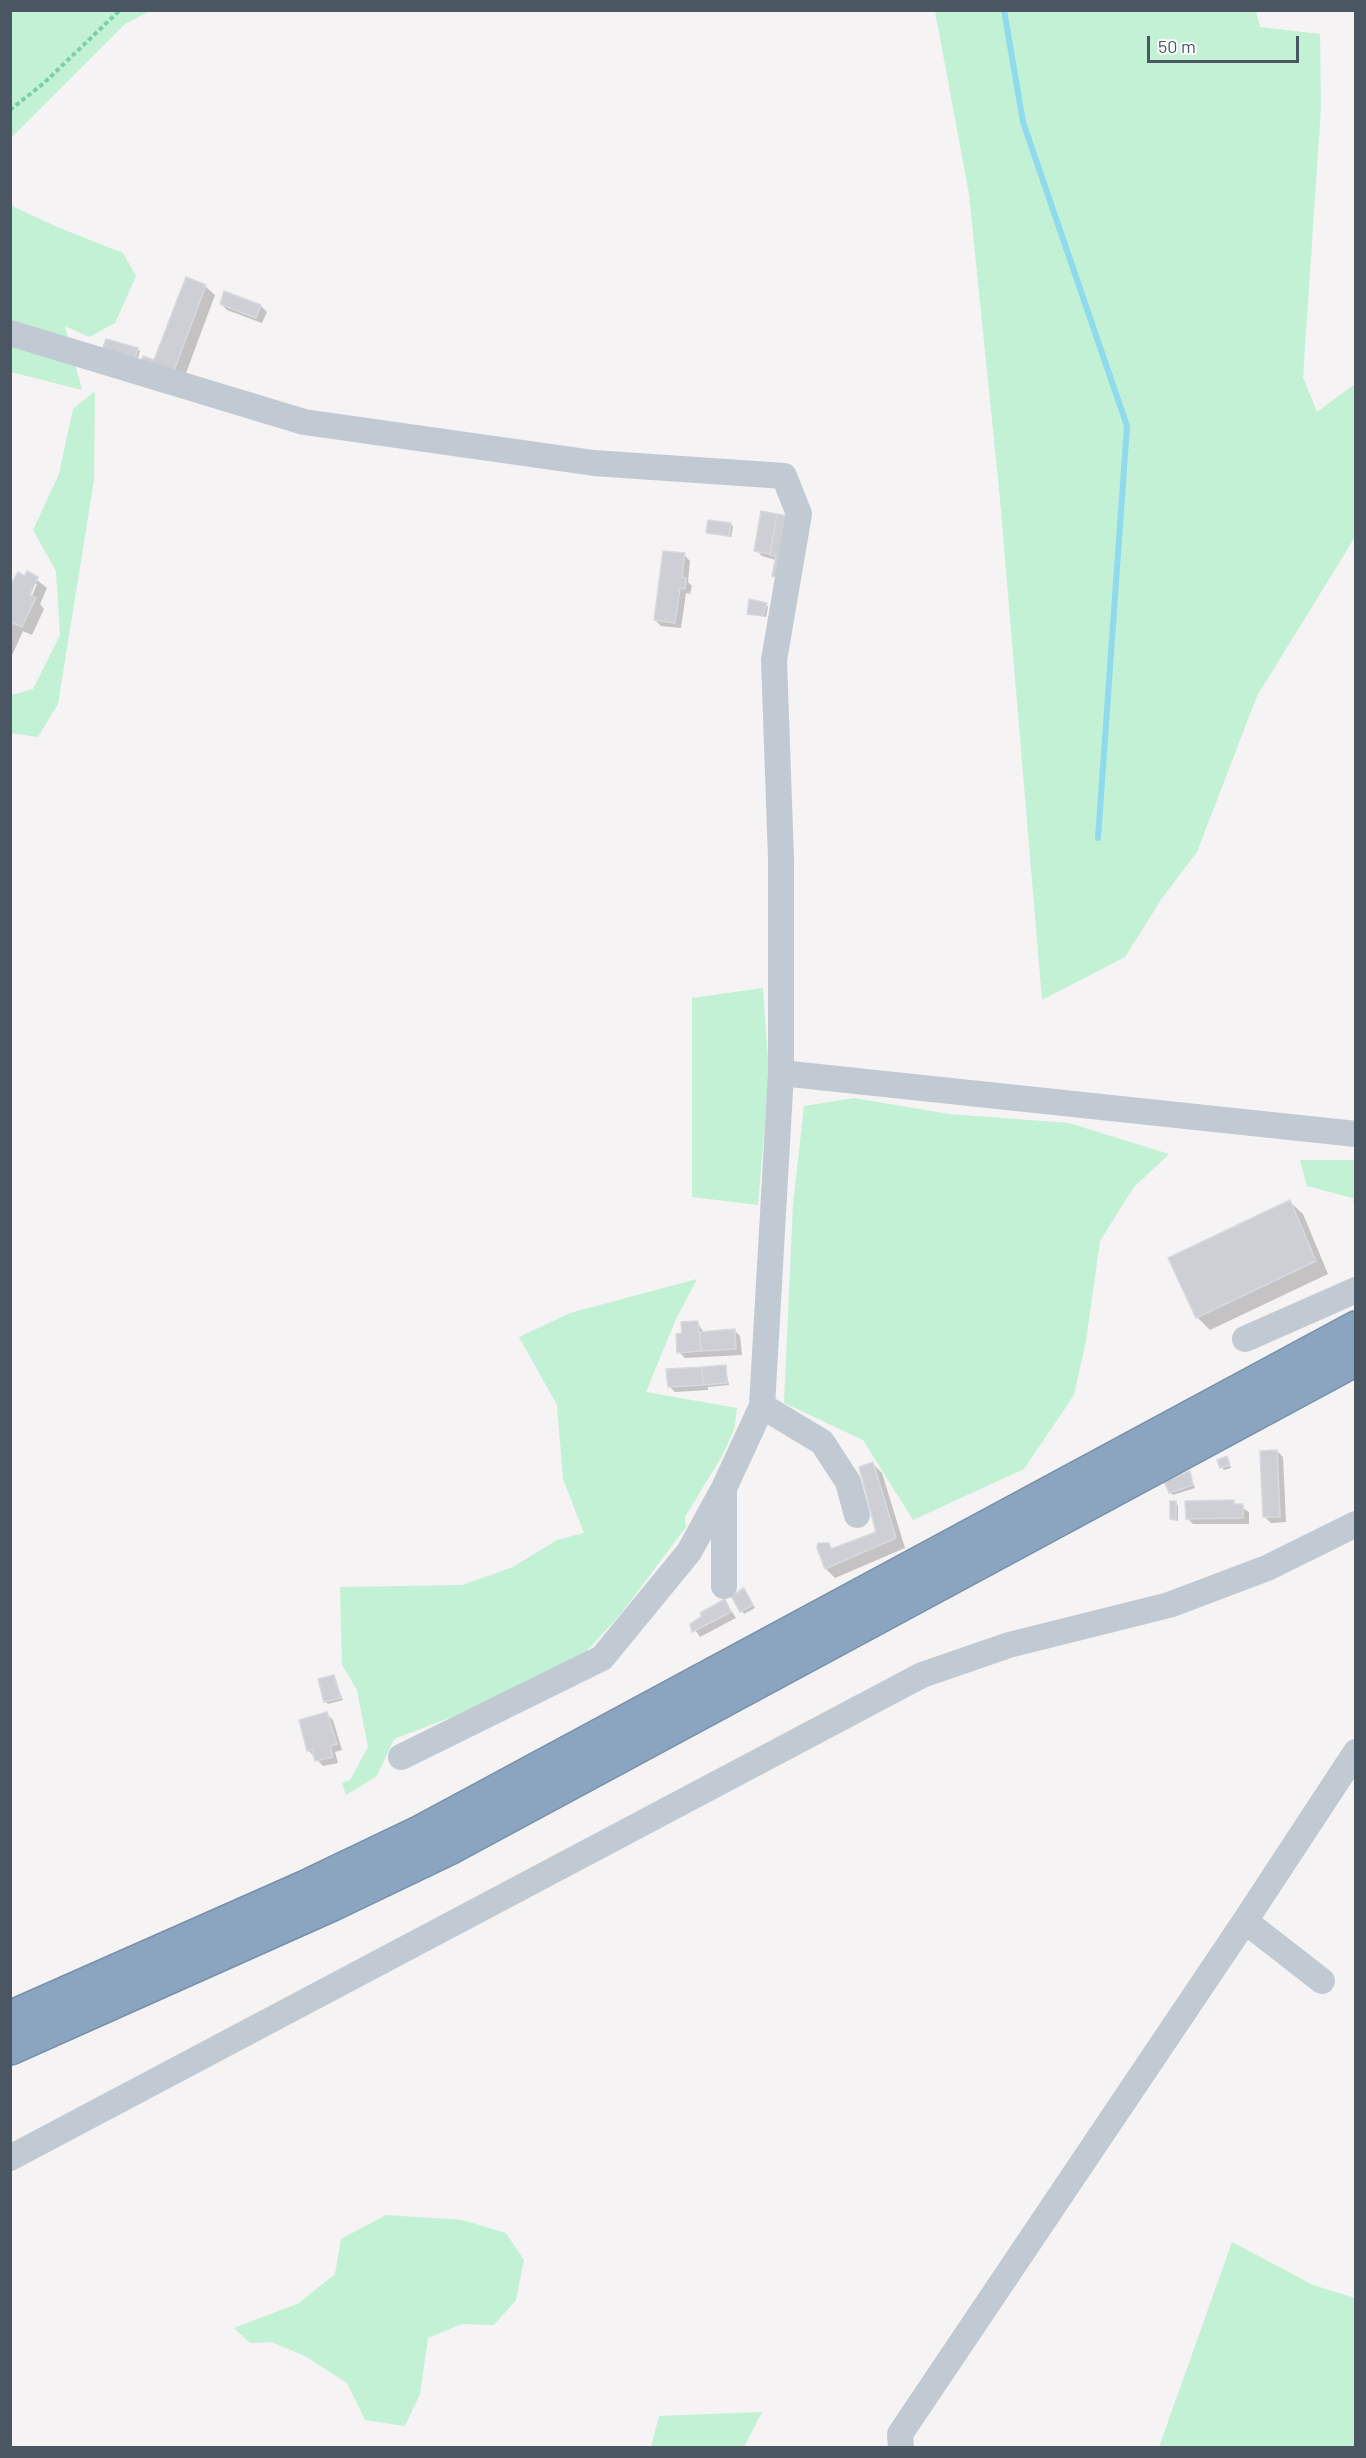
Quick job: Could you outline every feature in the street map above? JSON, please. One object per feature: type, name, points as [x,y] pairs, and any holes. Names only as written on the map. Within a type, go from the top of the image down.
[{"type":"highway","points":[[10,2018],[304,1888],[419,1833],[1356,1328]]},
{"type":"highway","points":[[10,2048],[330,1905],[451,1847],[1356,1359]]},
{"type":"street","points":[[10,333],[304,422],[594,463],[784,476],[799,514],[774,660],[781,859],[781,1073],[762,1406],[724,1488],[689,1552],[602,1658],[401,1757]]},
{"type":"street","points":[[781,1073],[1356,1134]]},
{"type":"street","points":[[1245,1339],[1356,1290]]},
{"type":"street","points":[[762,1406],[822,1442],[848,1482],[857,1515]]},
{"type":"street","points":[[724,1488],[724,1586]]},
{"type":"street","points":[[10,2158],[922,1675],[1009,1645],[1169,1605],[1267,1568],[1356,1524]]},
{"type":"street","points":[[901,2448],[900,2434],[1356,1752]]},
{"type":"street","points":[[1245,1921],[1322,1981]]},
{"type":"path","points":[[10,110],[44,83],[120,10]]},
{"type":"green space","points":[[11,10],[150,11],[125,24],[11,138]]},
{"type":"green space","points":[[935,11],[1256,11],[1260,27],[1320,34],[1321,107],[1303,377],[1317,412],[1355,384],[1355,537],[1257,696],[1197,852],[1162,898],[1125,957],[1042,1000],[1000,499],[969,194]]},
{"type":"green space","points":[[10,205],[57,227],[123,253],[136,276],[115,323],[89,337],[65,326],[82,390],[11,372]]},
{"type":"green space","points":[[95,391],[94,480],[58,704],[38,737],[11,733],[11,695],[33,689],[60,635],[56,571],[33,530],[59,474],[73,409]]},
{"type":"green space","points":[[763,988],[769,1076],[758,1205],[692,1197],[692,998]]},
{"type":"green space","points":[[854,1098],[949,1114],[1069,1123],[1169,1154],[1134,1187],[1100,1241],[1086,1341],[1074,1395],[1024,1469],[913,1520],[863,1440],[784,1403],[793,1205],[804,1106]]},
{"type":"green space","points":[[1300,1160],[1355,1160],[1355,1219],[1353,1198],[1307,1186]]},
{"type":"green space","points":[[697,1279],[676,1319],[646,1392],[737,1408],[734,1430],[722,1456],[685,1517],[686,1527],[620,1615],[582,1656],[494,1701],[394,1739],[377,1776],[346,1795],[342,1783],[350,1780],[368,1747],[357,1690],[342,1665],[340,1587],[462,1585],[513,1567],[557,1540],[584,1533],[563,1479],[557,1405],[519,1337],[570,1313]]},
{"type":"green space","points":[[386,2215],[462,2220],[506,2233],[524,2260],[516,2300],[494,2325],[462,2324],[428,2338],[420,2394],[405,2426],[365,2420],[347,2383],[303,2355],[271,2342],[250,2343],[234,2328],[299,2303],[335,2274],[341,2239]]},
{"type":"green space","points":[[1232,2242],[1313,2285],[1355,2298],[1355,2447],[1159,2447]]},
{"type":"green space","points":[[762,2412],[744,2447],[651,2447],[659,2416]]},
{"type":"building","points":[[186,277],[206,285],[174,371],[139,369],[143,356],[154,360]]},
{"type":"building","points":[[224,291],[261,305],[256,318],[220,304]]},
{"type":"building","points":[[106,339],[138,348],[135,359],[102,350]]},
{"type":"building","points":[[761,511],[777,514],[770,554],[754,551]]},
{"type":"building","points":[[777,514],[794,517],[781,579],[772,576],[776,556],[770,555]]},
{"type":"building","points":[[708,520],[731,523],[729,536],[706,533]]},
{"type":"building","points":[[663,551],[685,553],[682,577],[686,578],[685,589],[680,588],[675,623],[654,620]]},
{"type":"building","points":[[27,571],[38,577],[30,595],[36,598],[22,627],[13,623],[10,629],[10,586],[18,572],[25,576]]},
{"type":"building","points":[[749,599],[767,603],[763,616],[747,614]]},
{"type":"building","points":[[1290,1200],[1316,1261],[1196,1318],[1168,1258]]},
{"type":"building","points":[[698,1321],[701,1351],[677,1353],[676,1334],[682,1333],[681,1322]]},
{"type":"building","points":[[735,1329],[736,1349],[701,1351],[700,1332]]},
{"type":"building","points":[[726,1365],[727,1383],[703,1385],[702,1367]]},
{"type":"building","points":[[702,1367],[703,1385],[668,1387],[666,1369]]},
{"type":"building","points":[[1277,1450],[1280,1517],[1263,1517],[1260,1451]]},
{"type":"building","points":[[1227,1456],[1230,1465],[1220,1468],[1217,1460]]},
{"type":"building","points":[[873,1462],[896,1538],[825,1569],[817,1548],[818,1543],[829,1543],[831,1549],[876,1532],[859,1467]]},
{"type":"building","points":[[1190,1471],[1193,1485],[1169,1493],[1164,1481]]},
{"type":"building","points":[[1234,1500],[1234,1504],[1243,1504],[1243,1518],[1186,1519],[1185,1501]]},
{"type":"building","points":[[1170,1501],[1176,1501],[1176,1520],[1170,1519]]},
{"type":"building","points":[[744,1588],[753,1605],[740,1612],[731,1596]]},
{"type":"building","points":[[725,1599],[731,1612],[692,1632],[690,1624],[702,1616],[700,1613]]},
{"type":"building","points":[[334,1675],[341,1698],[324,1702],[318,1679]]},
{"type":"building","points":[[327,1712],[337,1744],[330,1746],[333,1757],[315,1761],[312,1750],[307,1751],[299,1720]]},
{"type":"waterway","points":[[1004,10],[1023,122],[1127,426],[1098,838]]}]
